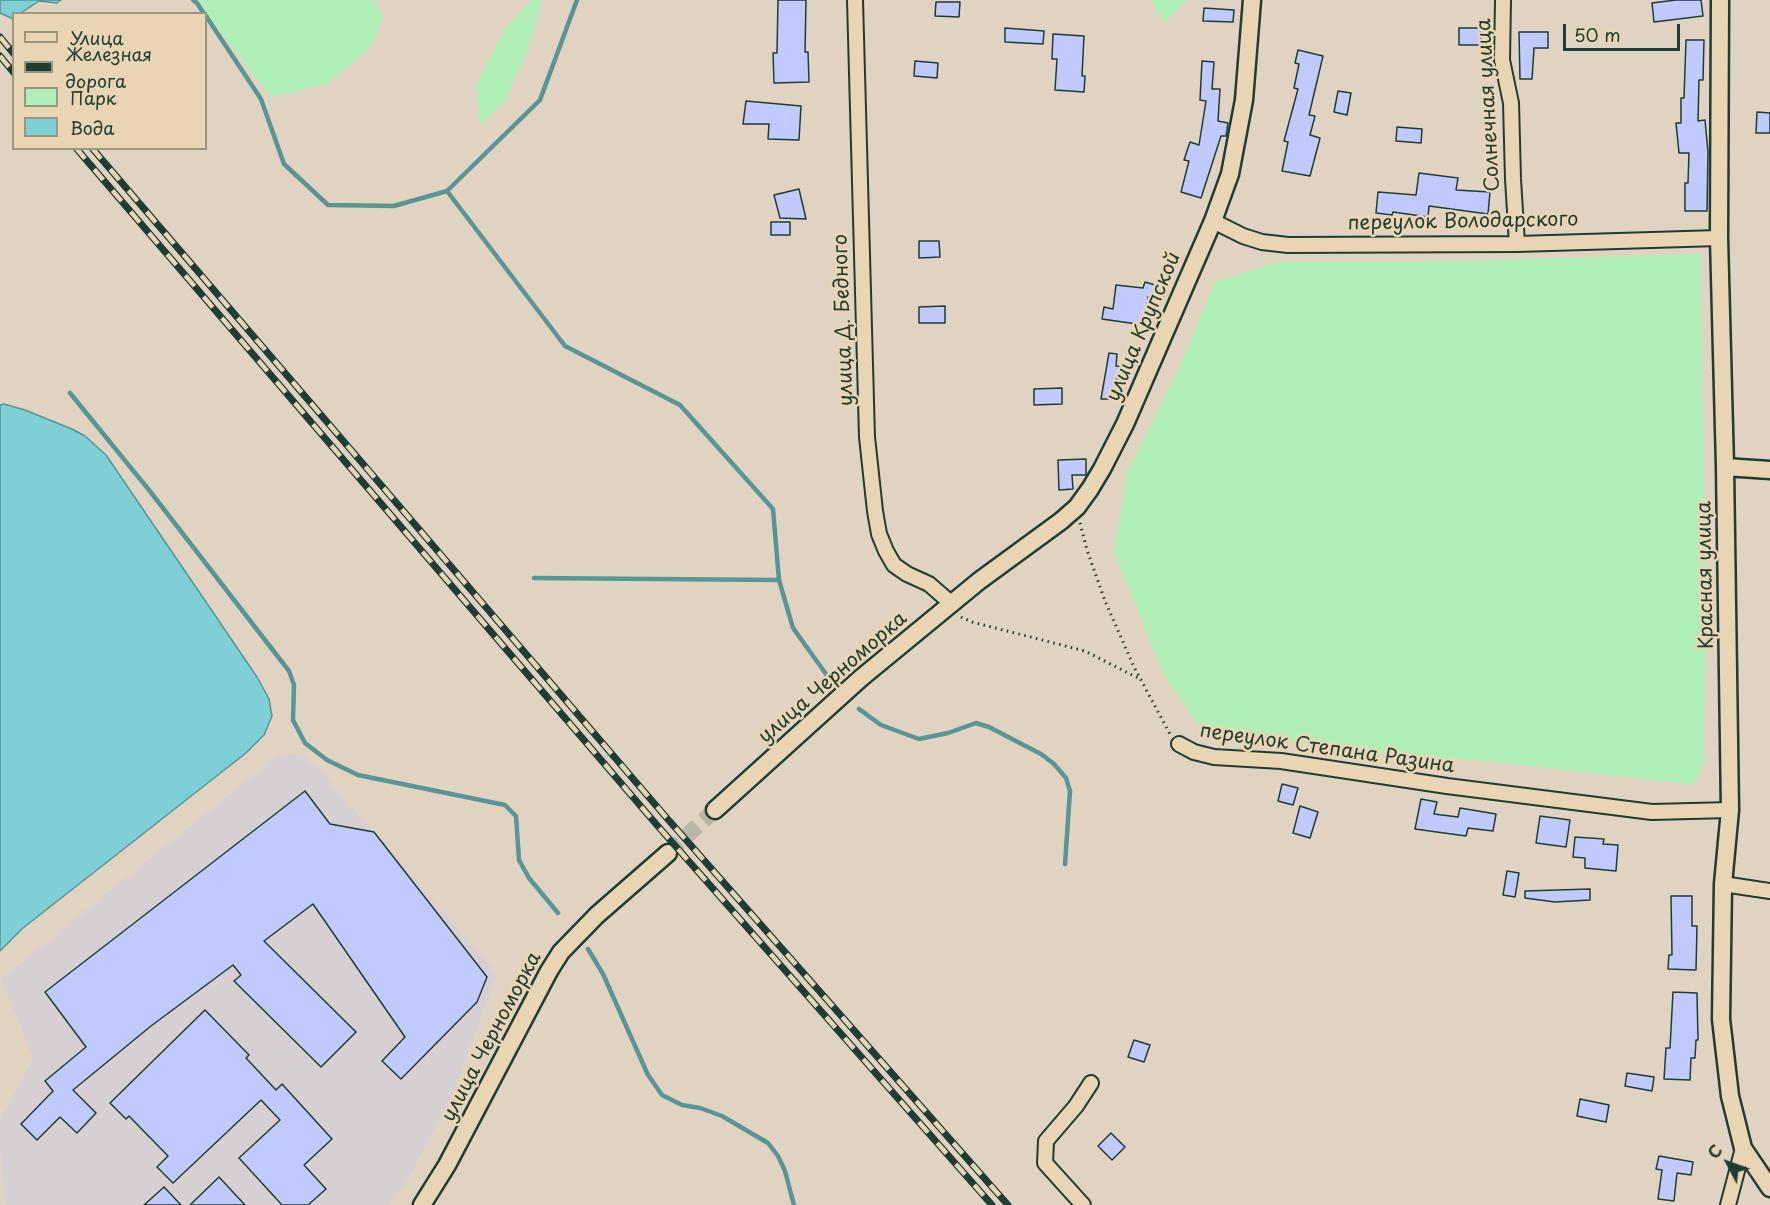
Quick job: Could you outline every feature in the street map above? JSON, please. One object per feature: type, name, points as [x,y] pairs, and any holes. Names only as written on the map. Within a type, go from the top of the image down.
[{"type":"street","name":"улица Д. Бедного","points":[[855,0],[867,437],[875,511],[882,543],[894,565],[929,585],[949,606]]},
{"type":"street","name":"улица Крупской","points":[[949,606],[1077,507],[1102,469],[1125,424],[1213,221],[1230,174],[1244,100],[1252,0]]},
{"type":"street","name":"Солнечная улица","points":[[1503,0],[1502,60],[1510,103],[1517,244]]},
{"type":"street","name":"Красная улица","points":[[1720,0],[1719,238],[1730,810],[1723,884],[1721,1019],[1730,1096],[1743,1148],[1770,1188]]},
{"type":"street","name":"переулок Володарского","points":[[1213,221],[1243,236],[1262,242],[1288,245],[1517,244],[1719,238]]},
{"type":"street","points":[[1725,466],[1770,470]]},
{"type":"street","name":"улица Черноморка","points":[[715,810],[861,678],[949,606]]},
{"type":"street","name":"переулок Степана Разина","points":[[1179,744],[1194,752],[1214,757],[1281,761],[1447,786],[1652,812],[1730,810]]},
{"type":"street","name":"улица Черноморка","points":[[422,1205],[447,1165],[561,952],[589,923],[668,852]]},
{"type":"street","points":[[1723,884],[1770,891]]},
{"type":"street","points":[[1083,1205],[1045,1163],[1046,1142],[1076,1106],[1090,1083]]},
{"type":"street","name":"Красная улица","points":[[1728,1205],[1743,1148]]},
{"type":"path","name":"переулок Степана Разина","points":[[1077,507],[1094,575],[1140,679],[1168,732],[1179,744]]},
{"type":"path","points":[[949,606],[972,622],[1085,651],[1140,679]]},
{"type":"shaded area","points":[[302,754],[323,774],[497,974],[454,1092],[406,1183],[388,1205],[5,1205],[0,1121],[33,1058],[1,979],[277,756]]},
{"type":"green space","points":[[196,0],[375,0],[383,19],[370,48],[328,84],[271,97]]},
{"type":"green space","points":[[532,0],[542,0],[530,43],[506,100],[480,126],[476,85],[504,30]]},
{"type":"green space","points":[[1151,0],[1188,0],[1164,22]]},
{"type":"green space","points":[[1701,254],[1706,641],[1703,762],[1694,785],[1478,760],[1366,752],[1266,738],[1198,724],[1165,677],[1114,552],[1127,473],[1180,366],[1215,282],[1276,262],[1411,262]]},
{"type":"water","points":[[0,0],[61,0],[57,3],[39,1],[22,12],[12,12],[12,19],[0,13]]},
{"type":"water","points":[[4,404],[72,429],[85,436],[106,455],[257,677],[269,699],[272,716],[264,735],[246,753],[23,928],[0,951],[0,405]]},
{"type":"building","points":[[778,0],[806,0],[805,52],[808,52],[809,82],[774,83],[773,53],[777,53]]},
{"type":"building","points":[[1701,0],[1703,16],[1654,22],[1652,3]]},
{"type":"building","points":[[936,2],[960,2],[959,17],[935,16]]},
{"type":"building","points":[[1204,8],[1234,10],[1233,22],[1203,21]]},
{"type":"building","points":[[1005,28],[1044,31],[1043,44],[1005,42]]},
{"type":"building","points":[[1459,28],[1481,28],[1481,45],[1459,45]]},
{"type":"building","points":[[1519,32],[1548,32],[1548,48],[1534,48],[1532,79],[1520,79]]},
{"type":"building","points":[[1053,34],[1084,36],[1082,76],[1085,76],[1084,92],[1055,90],[1057,59],[1052,59]]},
{"type":"building","points":[[1686,40],[1704,40],[1703,80],[1699,80],[1698,121],[1705,120],[1708,152],[1707,211],[1685,211],[1685,183],[1688,183],[1689,153],[1679,153],[1676,123],[1681,123]]},
{"type":"building","points":[[1298,50],[1323,56],[1309,115],[1315,116],[1310,135],[1320,138],[1310,176],[1282,171],[1288,142],[1284,141],[1298,89],[1294,88],[1299,64],[1295,63]]},
{"type":"building","points":[[915,61],[938,63],[937,78],[914,76]]},
{"type":"building","points":[[1202,61],[1214,62],[1212,89],[1220,89],[1218,121],[1228,123],[1226,136],[1221,136],[1201,198],[1181,192],[1189,161],[1184,160],[1190,142],[1199,145],[1206,101],[1200,100]]},
{"type":"building","points":[[1338,91],[1351,93],[1347,115],[1334,112]]},
{"type":"building","points":[[746,101],[801,106],[799,140],[768,139],[769,124],[743,124]]},
{"type":"building","points":[[1757,112],[1770,113],[1770,133],[1756,133]]},
{"type":"building","points":[[1397,127],[1422,129],[1421,143],[1396,141]]},
{"type":"building","points":[[1419,173],[1458,178],[1456,190],[1490,192],[1488,214],[1429,206],[1428,217],[1393,212],[1392,215],[1376,213],[1378,192],[1416,195]]},
{"type":"building","points":[[799,189],[806,219],[780,218],[774,195]]},
{"type":"building","points":[[771,222],[790,222],[790,235],[771,235]]},
{"type":"building","points":[[919,241],[939,241],[940,257],[919,258]]},
{"type":"building","points":[[1145,282],[1165,288],[1162,301],[1148,297],[1144,325],[1102,319],[1104,307],[1113,309],[1116,285],[1143,288]]},
{"type":"building","points":[[945,306],[945,323],[919,323],[919,307]]},
{"type":"building","points":[[1109,353],[1117,354],[1116,366],[1128,368],[1126,380],[1116,379],[1116,399],[1101,399]]},
{"type":"building","points":[[1062,388],[1062,404],[1034,405],[1034,389]]},
{"type":"building","points":[[1086,459],[1086,475],[1072,475],[1073,489],[1059,490],[1058,460]]},
{"type":"building","points":[[1282,784],[1298,788],[1293,805],[1278,801]]},
{"type":"building","points":[[305,791],[330,824],[374,832],[487,977],[477,1002],[401,1079],[382,1061],[405,1037],[313,904],[264,941],[356,1032],[321,1067],[234,981],[241,975],[233,965],[151,1026],[73,1090],[96,1113],[77,1133],[60,1117],[37,1140],[21,1124],[53,1091],[45,1081],[86,1047],[45,992]]},
{"type":"building","points":[[1421,799],[1437,802],[1434,814],[1458,817],[1460,808],[1496,814],[1493,831],[1468,828],[1466,836],[1415,829]]},
{"type":"building","points":[[1300,806],[1318,812],[1310,838],[1293,833]]},
{"type":"building","points":[[1540,816],[1570,820],[1566,847],[1536,843]]},
{"type":"building","points":[[1575,837],[1604,839],[1603,844],[1618,845],[1616,871],[1585,868],[1585,858],[1573,857]]},
{"type":"building","points":[[1507,871],[1519,873],[1515,897],[1503,895]]},
{"type":"building","points":[[1590,889],[1590,900],[1555,902],[1525,898],[1525,891]]},
{"type":"building","points":[[1671,896],[1692,896],[1692,926],[1697,926],[1696,970],[1668,969],[1669,955],[1672,955]]},
{"type":"building","points":[[1673,992],[1697,993],[1698,1040],[1696,1040],[1695,1058],[1691,1058],[1690,1080],[1664,1079],[1666,1048],[1670,1048]]},
{"type":"building","points":[[205,1010],[249,1055],[246,1058],[276,1090],[282,1084],[332,1139],[304,1165],[326,1189],[308,1205],[282,1205],[239,1158],[280,1120],[261,1100],[173,1183],[157,1167],[168,1156],[129,1116],[126,1119],[110,1103]]},
{"type":"building","points":[[1134,1040],[1150,1045],[1144,1062],[1128,1057]]},
{"type":"building","points":[[1627,1073],[1654,1077],[1652,1091],[1625,1086]]},
{"type":"building","points":[[1580,1099],[1609,1105],[1606,1122],[1577,1116]]},
{"type":"building","points":[[1111,1133],[1125,1147],[1112,1160],[1098,1146]]},
{"type":"building","points":[[1659,1156],[1693,1162],[1691,1175],[1677,1173],[1674,1201],[1658,1199],[1662,1170],[1656,1169]]},
{"type":"building","points":[[219,1177],[245,1205],[190,1205]]},
{"type":"building","points":[[164,1187],[181,1205],[144,1205]]},
{"type":"waterway","points":[[193,0],[203,12]]},
{"type":"waterway","points":[[207,18],[261,99],[284,164],[328,205],[394,206],[447,191],[540,100],[577,0]]},
{"type":"waterway","points":[[447,191],[565,346],[680,405],[773,509],[779,580],[793,628],[831,681]]},
{"type":"waterway","points":[[70,393],[149,490],[289,671],[294,685],[293,720],[305,743],[327,760],[358,775],[505,805],[516,816],[519,860],[529,878],[558,913]]},
{"type":"waterway","points":[[534,578],[779,580]]},
{"type":"waterway","points":[[859,709],[881,725],[919,739],[948,733],[976,723],[989,727],[1041,754],[1066,778],[1070,791],[1065,864]]},
{"type":"waterway","points":[[588,949],[603,974],[648,1075],[662,1095],[682,1105],[700,1108],[722,1116],[768,1143],[778,1156],[785,1171],[794,1205]]},
{"type":"tunnel","points":[[668,853],[715,810]]},
{"type":"railway","points":[[0,37],[12,52]]},
{"type":"railway","points":[[0,56],[12,71]]},
{"type":"railway","points":[[78,150],[656,824],[992,1205]]},
{"type":"railway","points":[[94,150],[665,816],[1008,1205]]}]
